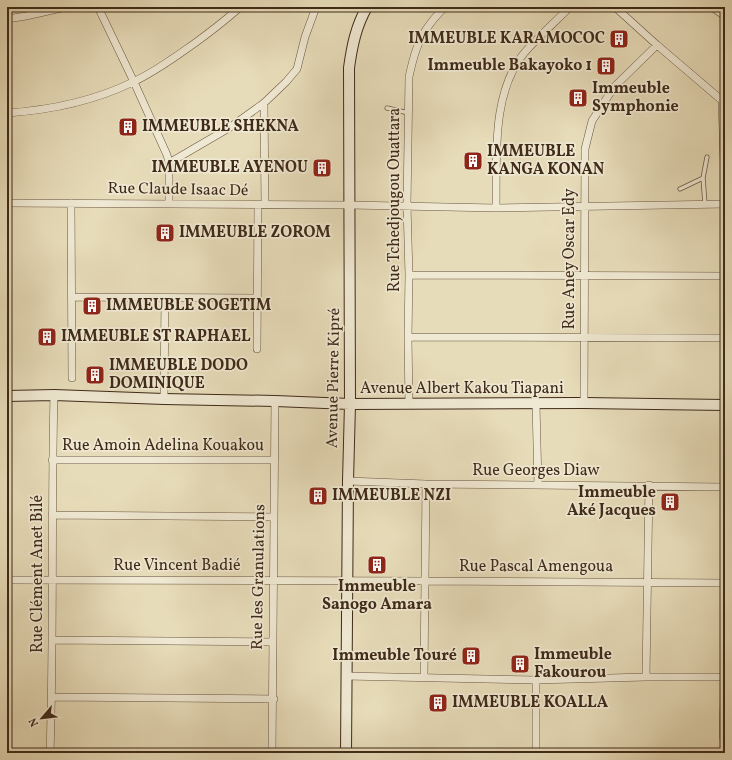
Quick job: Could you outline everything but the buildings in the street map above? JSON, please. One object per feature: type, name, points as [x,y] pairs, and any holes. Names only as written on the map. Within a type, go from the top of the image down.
[{"type":"street","points":[[7,19],[66,7]]},
{"type":"street","points":[[98,7],[134,82],[169,163],[169,204]]},
{"type":"street","points":[[7,113],[67,105],[92,98],[134,82],[156,70],[188,48],[240,7]]},
{"type":"street","points":[[169,163],[229,128],[264,102],[286,82],[297,69],[305,37],[316,7]]},
{"type":"street","name":"Avenue Pierre Kipré","points":[[346,753],[350,404],[349,68],[356,33],[367,7]]},
{"type":"street","name":"Rue Tchedjougou Ouattara","points":[[409,404],[409,275],[407,205],[409,77],[414,57],[422,38],[430,23],[445,7]]},
{"type":"street","points":[[496,208],[498,119],[505,90],[524,52],[570,7]]},
{"type":"street","points":[[615,7],[723,102],[725,194]]},
{"type":"street","name":"Rue Aney Oscar Edy","points":[[584,403],[585,149],[592,121],[614,87],[657,45]]},
{"type":"street","points":[[257,349],[264,102]]},
{"type":"street","name":"Rue Claude Isaac Dé","points":[[7,203],[407,205],[496,208],[725,204]]},
{"type":"street","points":[[71,203],[72,378]]},
{"type":"street","points":[[409,275],[725,276]]},
{"type":"street","points":[[71,296],[258,298]]},
{"type":"street","points":[[164,399],[165,298]]},
{"type":"street","points":[[408,337],[584,339],[725,338]]},
{"type":"street","points":[[725,376],[725,440]]},
{"type":"street","name":"Avenue Albert Kakou Tiapani","points":[[7,396],[54,395],[350,404],[584,403],[725,406]]},
{"type":"street","name":"Rue Clément Anet Bilé","points":[[50,753],[52,697],[52,460],[54,395]]},
{"type":"street","name":"Rue les Granulations","points":[[272,753],[274,699],[272,642],[275,401]]},
{"type":"street","points":[[536,404],[538,485]]},
{"type":"street","name":"Rue Amoin Adelina Kouakou","points":[[52,460],[275,460]]},
{"type":"street","name":"Rue Georges Diaw","points":[[348,481],[426,484],[649,485],[725,487]]},
{"type":"street","points":[[424,677],[426,484]]},
{"type":"street","points":[[646,677],[649,485]]},
{"type":"street","points":[[52,515],[274,517]]},
{"type":"street","name":"Rue Vincent Badié","points":[[7,580],[347,581]]},
{"type":"street","name":"Rue Pascal Amengoua","points":[[347,581],[647,582],[725,584]]},
{"type":"street","points":[[52,640],[272,642]]},
{"type":"street","points":[[725,670],[725,749]]},
{"type":"street","points":[[346,676],[536,680],[646,677],[725,677]]},
{"type":"street","points":[[536,680],[536,753]]},
{"type":"street","points":[[52,697],[274,699]]},
{"type":"lane","points":[[709,7],[725,18]]},
{"type":"lane","points":[[386,108],[409,113]]},
{"type":"lane","points":[[705,204],[703,178],[707,157]]},
{"type":"lane","points":[[680,189],[703,178]]},
{"type":"place","name":"IMMEUBLE KARAMOCOC","points":[[619,39]]},
{"type":"place","name":"Immeuble Bakayoko 1","points":[[606,66]]},
{"type":"place","name":"Immeuble Symphonie","points":[[578,98]]},
{"type":"place","name":"IMMEUBLE SHEKNA","points":[[128,127]]},
{"type":"place","name":"IMMEUBLE KANGA KONAN","points":[[473,161]]},
{"type":"place","name":"IMMEUBLE AYENOU","points":[[322,168]]},
{"type":"place","name":"IMMEUBLE ZOROM","points":[[165,233]]},
{"type":"place","name":"IMMEUBLE SOGETIM","points":[[92,306]]},
{"type":"place","name":"IMMEUBLE ST RAPHAEL","points":[[47,337]]},
{"type":"place","name":"IMMEUBLE DODO DOMINIQUE","points":[[95,375]]},
{"type":"place","name":"IMMEUBLE NZI","points":[[318,496]]},
{"type":"place","name":"Immeuble Aké Jacques","points":[[670,502]]},
{"type":"place","name":"Immeuble Sanogo Amara","points":[[377,565]]},
{"type":"place","name":"Immeuble Touré","points":[[471,656]]},
{"type":"place","name":"Immeuble Fakourou","points":[[520,664]]},
{"type":"place","name":"IMMEUBLE KOALLA","points":[[438,703]]}]
